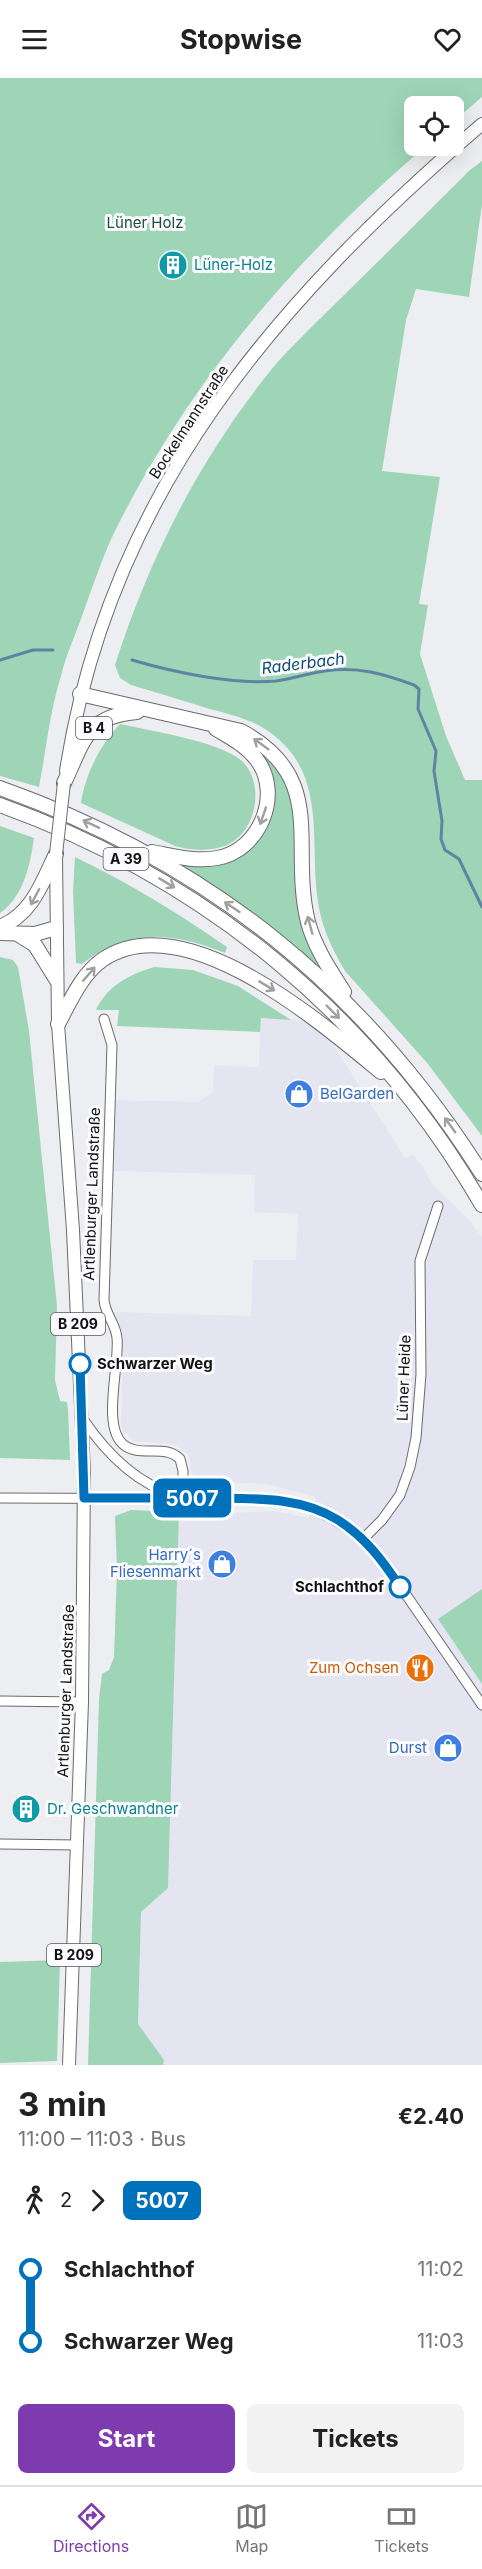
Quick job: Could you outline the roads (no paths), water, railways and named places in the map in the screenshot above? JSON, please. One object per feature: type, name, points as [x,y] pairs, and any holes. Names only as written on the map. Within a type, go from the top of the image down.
[{"type":"highway","points":[[80,694],[241,731],[278,756],[290,775],[298,798],[301,816],[304,895],[308,922],[323,959],[357,1012]]},
{"type":"highway","name":"B 4","points":[[64,783],[87,736],[100,721],[118,713],[152,711]]},
{"type":"highway","name":"A 39","points":[[143,851],[198,860],[219,858],[235,852],[261,825],[267,807],[267,788],[263,770],[246,748],[207,724]]},
{"type":"highway","name":"A 39","points":[[0,788],[91,824],[143,851],[192,879],[251,920],[328,984],[357,1012],[421,1086],[482,1174]]},
{"type":"highway","name":"A 39","points":[[0,805],[84,838],[136,864],[241,933],[318,997],[362,1040],[407,1094],[450,1153],[482,1205]]},
{"type":"highway","points":[[0,927],[29,908],[56,854]]},
{"type":"highway","points":[[0,933],[19,935],[40,933],[56,928]]},
{"type":"highway","points":[[19,935],[35,945],[57,979]]},
{"type":"highway","points":[[58,1024],[85,976],[101,960],[138,947],[158,945],[181,949],[212,959],[258,981],[292,1001],[407,1094]]},
{"type":"main road","name":"Bockelmannstraße","points":[[56,854],[64,783],[80,694],[99,630],[130,555],[178,462],[220,397],[271,333],[334,262],[408,189],[482,124]]},
{"type":"main road","name":"B 209","points":[[56,854],[58,1024],[73,1230],[83,1419],[84,1498]]},
{"type":"main road","name":"Artlenburger Landstraße","points":[[69,2065],[82,1702],[84,1498]]},
{"type":"street","name":"Artlenburger Landstraße","points":[[104,1019],[112,1045],[104,1300],[117,1336],[112,1425],[115,1434],[126,1447],[137,1450],[166,1451],[177,1455],[183,1466],[183,1498]]},
{"type":"street","name":"Lüner Heide","points":[[363,1539],[382,1520],[400,1495],[410,1467],[416,1438],[421,1374],[420,1261],[438,1206]]},
{"type":"street","points":[[83,1419],[103,1446],[133,1474],[154,1487],[183,1498]]},
{"type":"street","points":[[0,1498],[283,1500],[311,1508],[337,1520],[363,1539],[380,1557],[482,1705]]},
{"type":"street","points":[[0,1701],[82,1702]]},
{"type":"street","points":[[0,1844],[77,1845]]},
{"type":"waterway","name":"Raderbach","points":[[0,660],[33,650],[53,650]]},
{"type":"waterway","name":"Raderbach","points":[[132,660],[184,673],[241,681],[276,681],[319,672],[360,670],[414,685],[419,689],[418,709],[436,751],[434,771],[442,821],[441,839],[445,850],[459,859],[482,907]]},
{"type":"place","name":"Lüner-Holz","points":[[173,265]]},
{"type":"place","name":"BelGarden","points":[[299,1094]]},
{"type":"place","name":"Schwarzer Weg","points":[[80,1364]]},
{"type":"place","name":"Harry´s Fliesenmarkt","points":[[222,1564]]},
{"type":"place","name":"Schlachthof","points":[[400,1587]]},
{"type":"place","name":"Zum Ochsen","points":[[420,1668]]},
{"type":"place","name":"Durst","points":[[448,1748]]},
{"type":"place","name":"Dr. Geschwandner","points":[[26,1809]]},
{"type":"park label","name":"Lüner Holz","points":[[145,223]]}]
